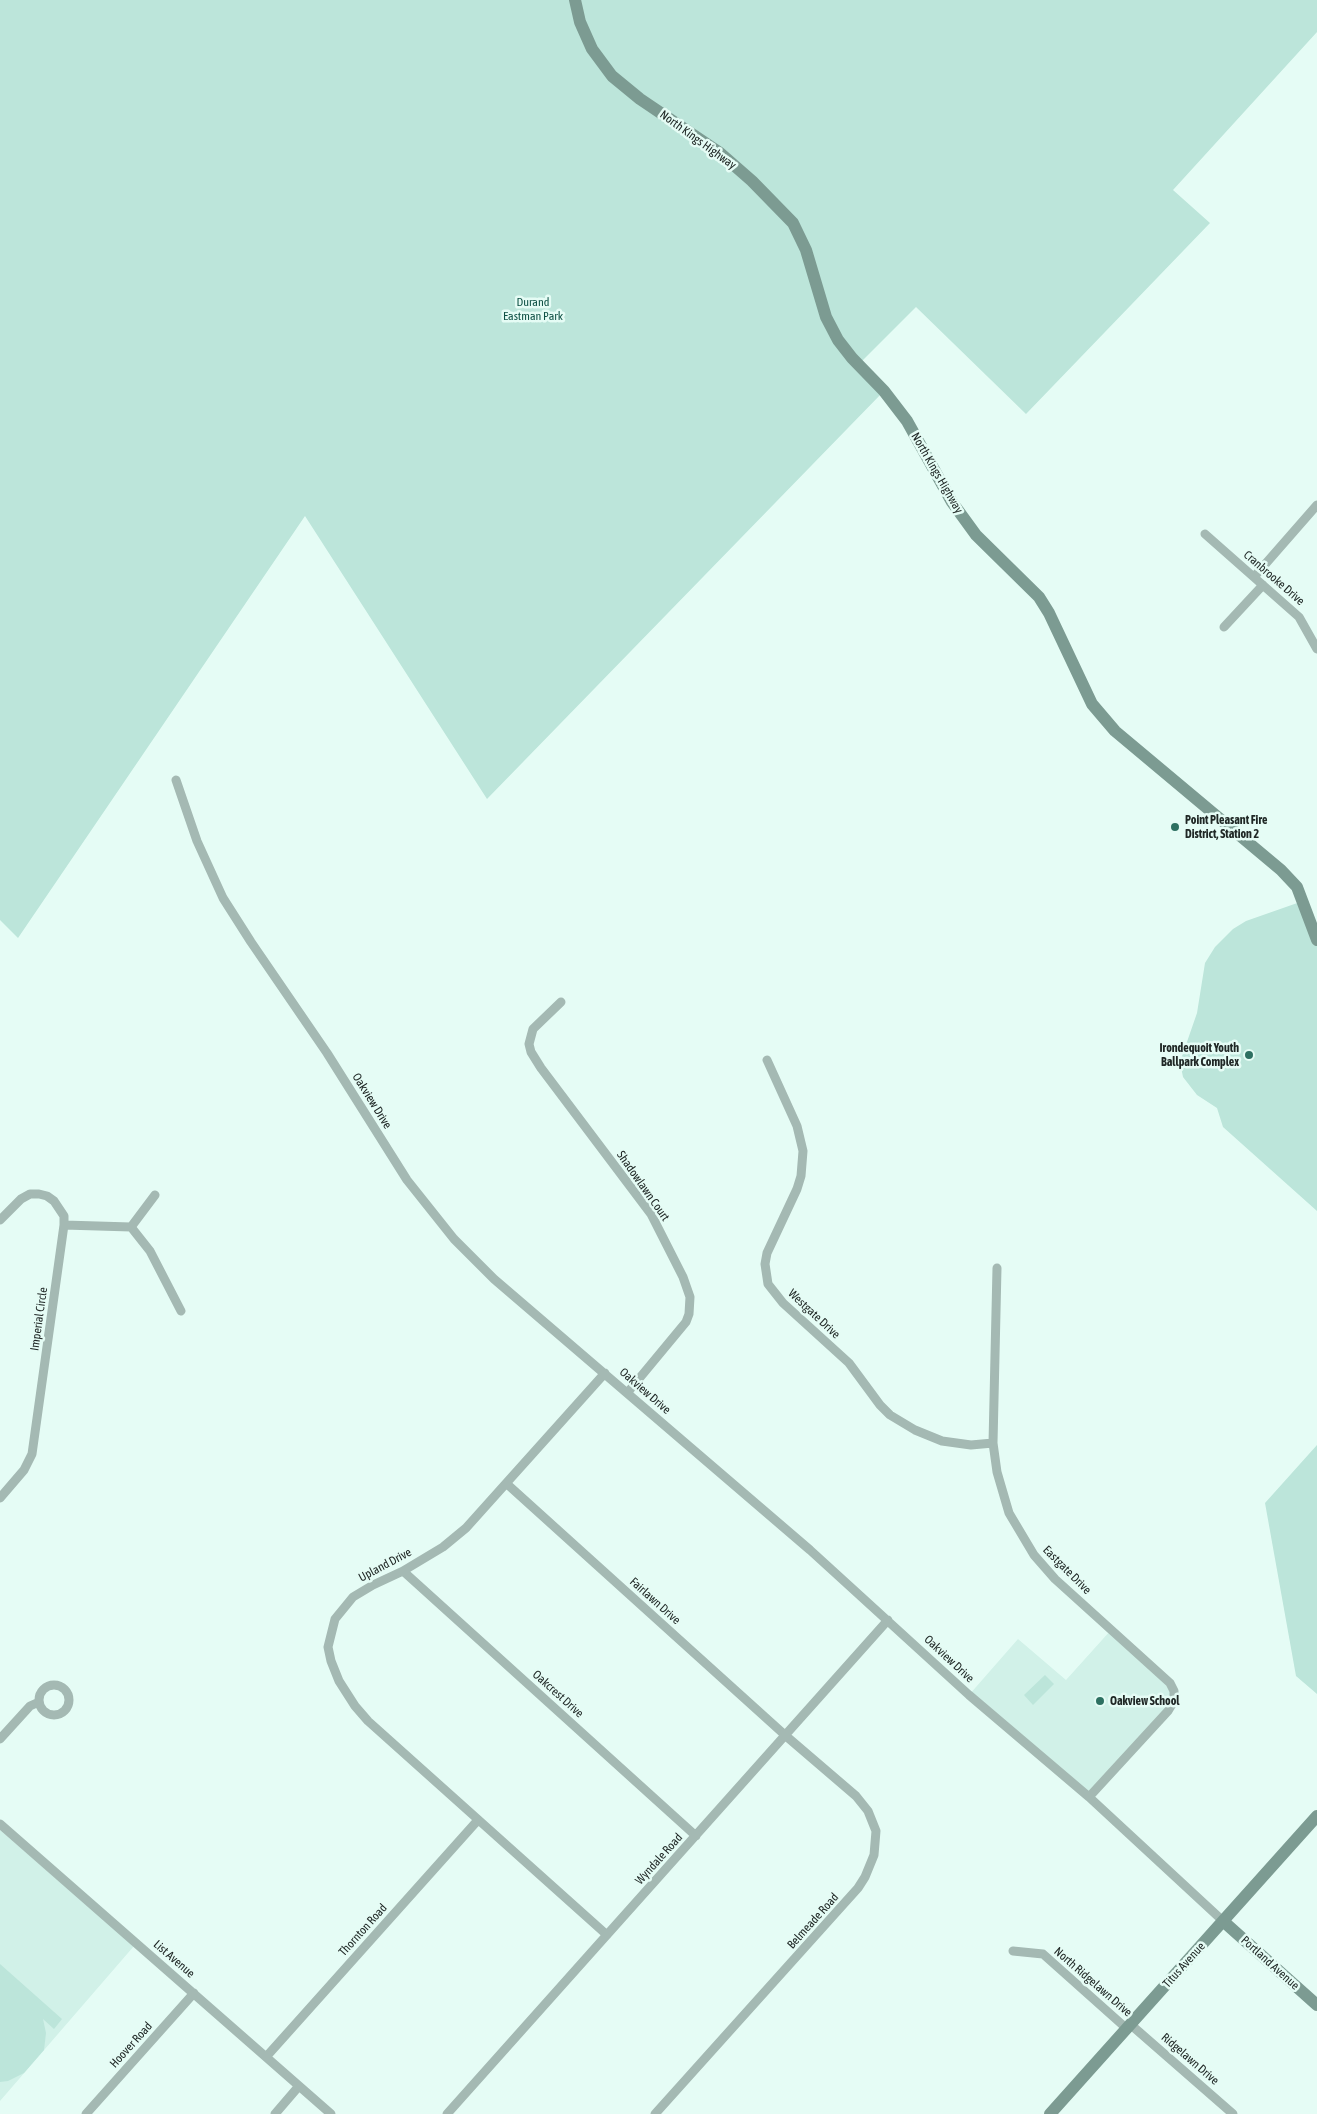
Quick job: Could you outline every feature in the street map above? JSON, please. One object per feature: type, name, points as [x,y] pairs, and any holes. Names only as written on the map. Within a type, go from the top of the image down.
[{"type":"street","name":"North Kings Highway","points":[[575,0],[580,22],[592,49],[612,76],[640,99],[720,153],[793,223],[806,250],[826,317],[838,340],[852,358],[884,390],[907,421],[952,502],[976,535],[1039,596],[1050,613],[1092,704],[1115,731],[1297,887],[1317,940]]},
{"type":"street","points":[[1254,577],[1317,505]]},
{"type":"street","name":"Cranbrooke Drive","points":[[1205,534],[1300,617],[1317,649]]},
{"type":"street","points":[[1224,627],[1263,585]]},
{"type":"street","name":"Oakview Drive","points":[[176,780],[198,841],[223,898],[327,1053],[407,1180],[454,1240],[487,1273],[628,1392],[888,1620],[969,1695],[1089,1797],[1223,1921]]},
{"type":"street","name":"Shadowlawn Court","points":[[561,1002],[533,1028],[529,1044],[531,1052],[651,1214],[683,1277],[690,1297],[689,1314],[686,1322],[628,1392]]},
{"type":"street","name":"Westgate Drive","points":[[767,1060],[797,1126],[803,1151],[798,1189],[767,1254],[765,1264],[768,1284],[783,1303],[850,1363],[880,1405],[890,1415],[915,1430],[942,1441],[971,1445],[993,1443]]},
{"type":"street","name":"Imperial Circle","points":[[0,1220],[30,1194],[47,1196],[54,1201],[64,1216],[32,1454],[24,1470],[0,1498]]},
{"type":"street","points":[[131,1227],[155,1195]]},
{"type":"street","points":[[64,1225],[131,1227],[150,1251],[181,1311]]},
{"type":"street","name":"Eastgate Drive","points":[[997,1268],[993,1443],[1003,1497],[1016,1527],[1034,1555],[1055,1579],[1170,1683],[1174,1691],[1174,1701],[1168,1711],[1089,1797]]},
{"type":"street","name":"Upland Drive","points":[[605,1373],[507,1484],[456,1536],[403,1571],[363,1590],[343,1607],[331,1632],[328,1647],[331,1661],[346,1693],[368,1721],[607,1935]]},
{"type":"street","name":"Fairlawn Drive","points":[[507,1484],[786,1736]]},
{"type":"street","name":"Oakcrest Drive","points":[[403,1571],[696,1836]]},
{"type":"street","name":"Wyndale Road","points":[[447,2114],[888,1620]]},
{"type":"street","points":[[0,1739],[30,1706],[39,1702]]},
{"type":"street","name":"Belmeade Road","points":[[655,2114],[853,1895],[865,1877],[874,1855],[876,1831],[863,1803],[786,1736]]},
{"type":"street","name":"Titus Avenue","points":[[1050,2114],[1317,1816]]},
{"type":"street","name":"Thornton Road","points":[[266,2057],[478,1820]]},
{"type":"street","name":"List Avenue","points":[[0,1824],[331,2114]]},
{"type":"street","name":"Portland Avenue","points":[[1223,1921],[1317,2005]]},
{"type":"street","name":"North Ridgelawn Drive","points":[[1013,1951],[1042,1954],[1128,2026]]},
{"type":"street","name":"Hoover Road","points":[[86,2114],[194,1993]]},
{"type":"street","name":"Ridgelawn Drive","points":[[1128,2026],[1233,2114]]},
{"type":"street","points":[[275,2114],[299,2086]]},
{"type":"shaded area","points":[[1111,1630],[1170,1683],[1174,1701],[1089,1797],[969,1695],[1018,1639],[1066,1680]]},
{"type":"shaded area","points":[[0,1830],[134,1946],[0,2101]]},
{"type":"green space","name":"Durand Eastman Park","points":[[0,0],[1317,0],[1317,32],[1173,190],[1210,223],[1026,414],[916,307],[857,366],[883,392],[487,799],[305,516],[18,938],[0,920]]},
{"type":"green space","name":"Irondequoit Youth Ballpark Complex","points":[[1303,901],[1317,940],[1317,1211],[1223,1127],[1217,1108],[1197,1095],[1183,1077],[1180,1062],[1197,1013],[1205,963],[1215,947],[1233,929],[1246,921]]},
{"type":"green space","points":[[1317,1445],[1317,1694],[1296,1676],[1265,1503]]},
{"type":"green space","points":[[1045,1675],[1054,1684],[1033,1705],[1024,1695]]},
{"type":"green space","points":[[0,1964],[62,2019],[54,2029],[43,2019],[46,2033],[44,2050],[24,2073],[8,2081],[0,2082]]},
{"type":"place","name":"Point Pleasant Fire District, Station 2","points":[[1175,827]]},
{"type":"place","name":"Irondequoit Youth Ballpark Complex","points":[[1249,1055]]},
{"type":"place","name":"Oakview School","points":[[1100,1701]]}]
